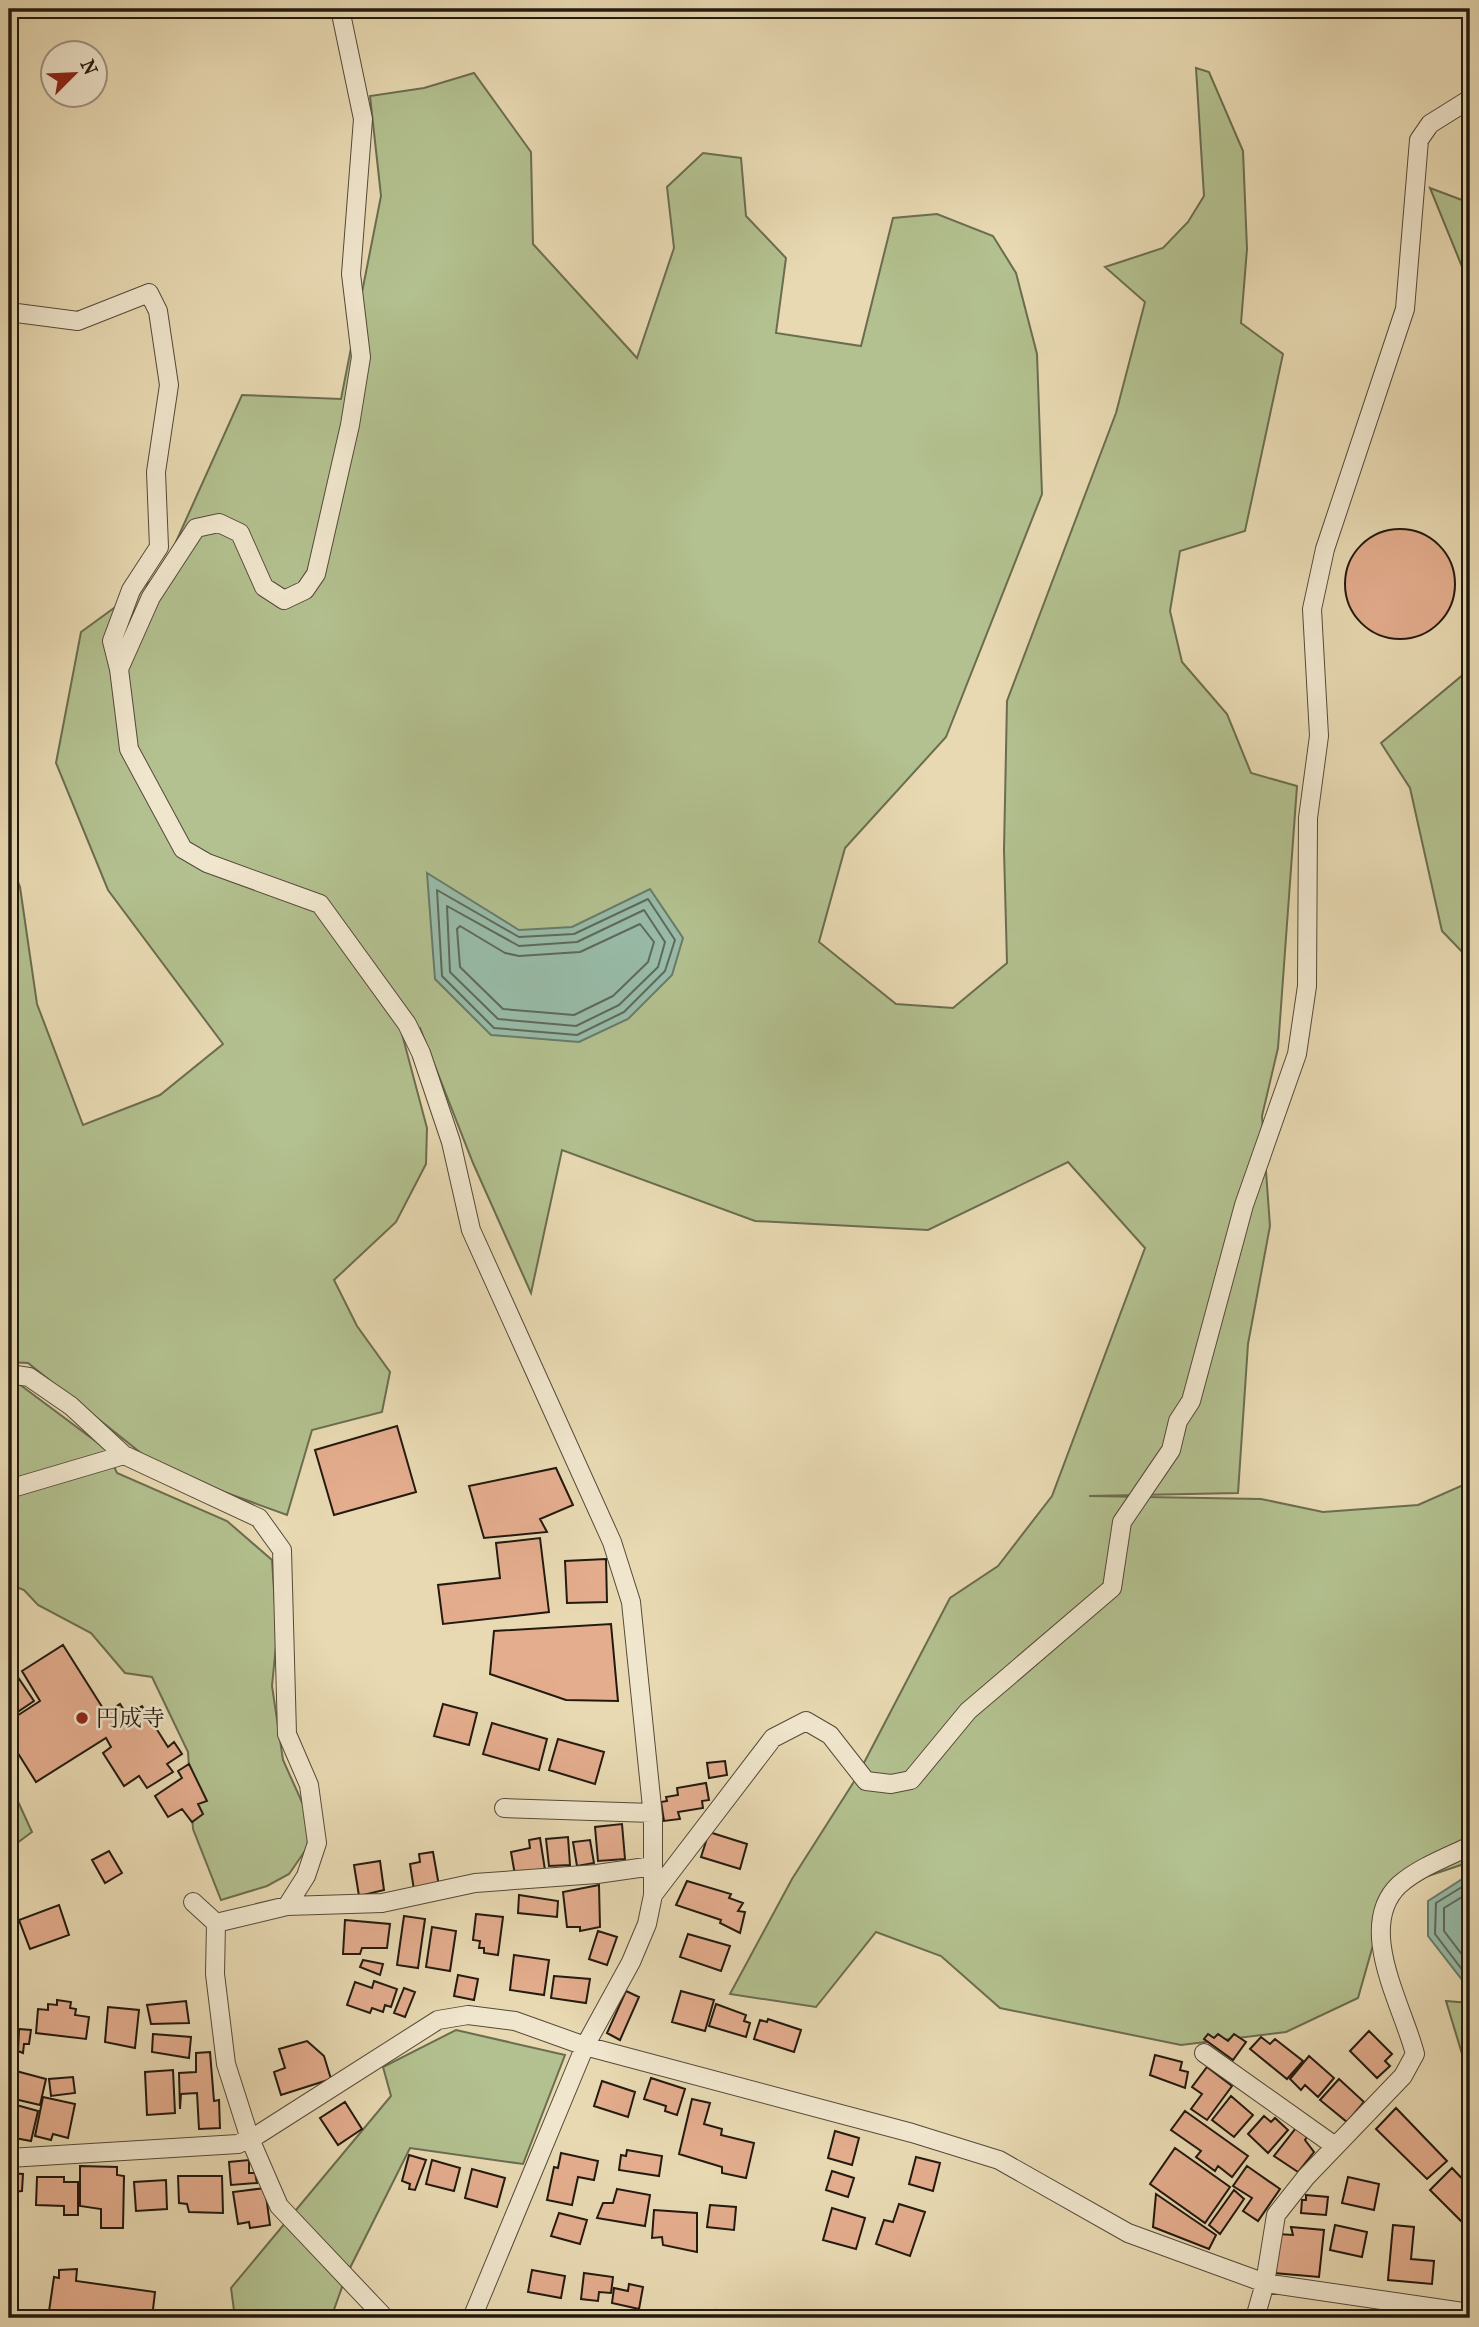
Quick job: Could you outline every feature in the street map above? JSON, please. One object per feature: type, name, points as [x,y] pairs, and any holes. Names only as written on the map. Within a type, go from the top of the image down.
[{"type":"street","points":[[119,669],[151,597],[196,528],[219,523],[240,534],[264,587],[284,600],[305,590],[317,574],[350,425],[361,358],[351,274],[363,119],[340,9]]},
{"type":"street","points":[[653,1895],[772,1738],[806,1721],[830,1735],[866,1781],[891,1784],[911,1780],[968,1710],[1112,1588],[1122,1522],[1171,1450],[1178,1420],[1191,1401],[1244,1205],[1297,1054],[1307,986],[1308,818],[1319,736],[1312,609],[1325,549],[1405,309],[1419,140],[1430,124],[1470,99]]},
{"type":"street","points":[[9,312],[78,321],[149,293],[158,311],[169,385],[156,472],[159,547],[131,590],[112,641],[119,669],[129,750],[183,849],[206,863],[320,904],[407,1024],[421,1053],[451,1142],[471,1230],[612,1542],[631,1602],[652,1813],[653,1895],[646,1924],[631,1962],[584,2046],[472,2318]]},
{"type":"street","points":[[9,1374],[29,1377],[71,1406],[124,1455],[259,1518],[282,1550],[287,1734],[309,1785],[317,1843],[306,1876],[287,1906]]},
{"type":"street","points":[[9,1489],[124,1455]]},
{"type":"street","points":[[505,1808],[652,1813]]},
{"type":"street","points":[[1255,2318],[1265,2283],[1276,2215],[1335,2146],[1403,2076],[1415,2054],[1407,2021],[1384,1967],[1381,1930],[1388,1898],[1401,1884],[1470,1846]]},
{"type":"street","points":[[216,1923],[287,1906],[382,1903],[475,1883],[597,1874],[653,1866]]},
{"type":"street","points":[[193,1902],[216,1923],[215,1974],[226,2064],[250,2139],[279,2206],[385,2318]]},
{"type":"street","points":[[9,2158],[220,2147],[250,2139],[438,2020],[468,2015],[515,2021],[584,2046],[912,2133],[999,2160],[1128,2233],[1265,2283],[1470,2313]]},
{"type":"street","points":[[1204,2053],[1335,2146]]},
{"type":"shaded area","points":[[1196,68],[1209,72],[1243,151],[1247,249],[1241,323],[1283,354],[1245,531],[1180,551],[1170,611],[1182,662],[1227,714],[1251,773],[1297,786],[1278,1048],[1262,1116],[1270,1226],[1248,1344],[1238,1493],[1089,1496],[1261,1499],[1323,1512],[1418,1505],[1470,1482],[1470,1862],[1389,1889],[1358,1998],[1286,2032],[1181,2045],[1000,2008],[941,1956],[876,1932],[816,2007],[730,1994],[792,1879],[855,1780],[950,1598],[998,1566],[1052,1496],[1145,1248],[1068,1162],[928,1230],[755,1221],[562,1150],[531,1293],[473,1163],[420,1028],[402,1034],[427,1128],[426,1164],[396,1222],[334,1280],[357,1326],[390,1372],[382,1412],[312,1430],[287,1515],[161,1469],[28,1363],[9,1362],[9,860],[20,887],[37,1004],[83,1125],[160,1095],[223,1044],[108,890],[56,763],[81,632],[162,573],[242,395],[341,399],[381,196],[370,96],[424,88],[474,73],[531,152],[533,244],[637,358],[674,248],[667,187],[703,153],[741,158],[746,216],[786,258],[776,333],[861,346],[893,218],[937,214],[993,236],[1016,273],[1037,354],[1042,494],[946,737],[845,848],[819,942],[896,1004],[953,1008],[1007,963],[1004,850],[1007,701],[1116,413],[1145,302],[1105,267],[1163,248],[1188,222],[1204,196]]},
{"type":"shaded area","points":[[1430,188],[1470,203],[1470,286],[1465,274]]},
{"type":"shaded area","points":[[1470,669],[1470,960],[1442,931],[1410,788],[1381,743]]},
{"type":"shaded area","points":[[15,1381],[106,1449],[117,1473],[227,1521],[272,1560],[277,1635],[272,1686],[283,1760],[310,1820],[307,1848],[289,1874],[267,1886],[221,1900],[193,1829],[188,1752],[152,1677],[125,1673],[91,1633],[38,1605],[24,1590],[9,1584],[9,1382]]},
{"type":"shaded area","points":[[9,1782],[32,1832],[9,1849]]},
{"type":"shaded area","points":[[1446,2001],[1470,2003],[1470,2080]]},
{"type":"shaded area","points":[[456,2030],[565,2055],[523,2164],[410,2148],[346,2276],[331,2318],[235,2318],[231,2288],[391,2096],[383,2067]]},
{"type":"water","points":[[427,873],[519,930],[572,927],[650,889],[683,938],[672,975],[628,1019],[579,1042],[491,1035],[435,979]]},
{"type":"water","points":[[1470,1874],[1470,1990],[1428,1936],[1428,1901]]},
{"type":"building","points":[[1400,529],[1421,533],[1439,545],[1451,563],[1455,584],[1451,605],[1439,623],[1421,635],[1400,639],[1379,635],[1361,623],[1349,605],[1345,584],[1349,563],[1361,545],[1379,533]]},
{"type":"building","points":[[397,1426],[416,1492],[334,1515],[315,1450]]},
{"type":"building","points":[[556,1468],[573,1505],[540,1519],[547,1532],[484,1538],[469,1486]]},
{"type":"building","points":[[540,1538],[549,1612],[443,1624],[438,1585],[500,1578],[496,1543]]},
{"type":"building","points":[[606,1559],[607,1602],[567,1603],[565,1561]]},
{"type":"building","points":[[611,1624],[618,1701],[566,1700],[490,1674],[494,1631]]},
{"type":"building","name":"円成寺","points":[[63,1645],[106,1713],[120,1704],[127,1715],[142,1706],[168,1747],[174,1742],[182,1754],[167,1764],[173,1772],[147,1788],[139,1776],[124,1786],[103,1753],[111,1747],[106,1738],[36,1782],[9,1739],[9,1721],[40,1701],[22,1671]]},
{"type":"building","points":[[9,1664],[34,1701],[16,1713],[9,1702]]},
{"type":"building","points":[[443,1704],[477,1713],[469,1745],[434,1736]]},
{"type":"building","points":[[492,1723],[547,1739],[539,1770],[483,1754]]},
{"type":"building","points":[[558,1739],[604,1752],[595,1784],[549,1770]]},
{"type":"building","points":[[725,1761],[727,1775],[709,1778],[707,1763]]},
{"type":"building","points":[[189,1764],[207,1801],[198,1804],[203,1814],[192,1822],[182,1809],[168,1817],[155,1796],[182,1778],[178,1771]]},
{"type":"building","points":[[706,1783],[709,1800],[702,1801],[703,1808],[678,1812],[680,1819],[664,1821],[661,1802],[667,1801],[666,1797],[678,1795],[677,1788]]},
{"type":"building","points":[[622,1824],[625,1859],[598,1861],[595,1827]]},
{"type":"building","points":[[709,1832],[747,1844],[740,1869],[701,1857]]},
{"type":"building","points":[[568,1837],[570,1865],[549,1866],[546,1839]]},
{"type":"building","points":[[540,1838],[545,1870],[515,1875],[511,1852],[530,1848],[529,1840]]},
{"type":"building","points":[[590,1840],[594,1863],[577,1866],[573,1842]]},
{"type":"building","points":[[109,1851],[122,1873],[105,1883],[92,1860]]},
{"type":"building","points":[[433,1852],[439,1886],[414,1890],[410,1864],[420,1862],[419,1854]]},
{"type":"building","points":[[380,1861],[384,1890],[359,1896],[354,1865]]},
{"type":"building","points":[[687,1881],[731,1894],[729,1898],[743,1903],[738,1911],[745,1912],[740,1933],[720,1923],[721,1920],[676,1905]]},
{"type":"building","points":[[599,1885],[600,1927],[580,1931],[580,1927],[567,1927],[563,1892]]},
{"type":"building","points":[[519,1895],[558,1901],[557,1917],[518,1913]]},
{"type":"building","points":[[59,1905],[69,1935],[30,1949],[19,1920]]},
{"type":"building","points":[[476,1914],[503,1917],[498,1955],[484,1953],[484,1948],[479,1948],[480,1941],[473,1940]]},
{"type":"building","points":[[404,1916],[425,1919],[418,1968],[397,1965]]},
{"type":"building","points":[[345,1920],[390,1924],[387,1948],[362,1948],[360,1954],[343,1954]]},
{"type":"building","points":[[432,1927],[456,1931],[450,1971],[426,1967]]},
{"type":"building","points":[[598,1931],[617,1937],[607,1965],[589,1959]]},
{"type":"building","points":[[688,1934],[730,1946],[721,1971],[680,1957]]},
{"type":"building","points":[[514,1955],[549,1960],[544,1995],[510,1990]]},
{"type":"building","points":[[363,1960],[383,1964],[380,1975],[360,1967]]},
{"type":"building","points":[[458,1975],[478,1979],[474,2000],[454,1996]]},
{"type":"building","points":[[554,1976],[590,1979],[586,2003],[551,1998]]},
{"type":"building","points":[[374,1981],[397,1989],[391,2007],[385,2005],[383,2012],[372,2008],[370,2013],[347,2005],[355,1982],[372,1988]]},
{"type":"building","points":[[404,1988],[415,1992],[405,2017],[394,2013]]},
{"type":"building","points":[[626,1991],[639,1997],[620,2040],[607,2033]]},
{"type":"building","points":[[681,1991],[714,2000],[705,2031],[672,2022]]},
{"type":"building","points":[[57,2000],[71,2002],[70,2008],[76,2009],[75,2015],[89,2017],[86,2039],[36,2033],[38,2009],[48,2010],[48,2004],[57,2005]]},
{"type":"building","points":[[186,2001],[189,2023],[151,2024],[147,2005]]},
{"type":"building","points":[[716,2004],[746,2015],[744,2021],[750,2023],[746,2037],[709,2026]]},
{"type":"building","points":[[108,2007],[139,2010],[135,2048],[105,2042]]},
{"type":"building","points":[[768,2019],[801,2030],[794,2052],[754,2039],[760,2020],[767,2022]]},
{"type":"building","points":[[9,2022],[16,2023],[9,2056]]},
{"type":"building","points":[[19,2029],[31,2030],[29,2044],[24,2044],[23,2053],[18,2051]]},
{"type":"building","points":[[1369,2031],[1392,2054],[1385,2061],[1390,2066],[1377,2078],[1350,2051]]},
{"type":"building","points":[[153,2034],[191,2037],[189,2058],[152,2052]]},
{"type":"building","points":[[1208,2034],[1214,2038],[1218,2034],[1228,2041],[1234,2034],[1246,2042],[1233,2060],[1204,2039]]},
{"type":"building","points":[[1261,2037],[1270,2044],[1275,2039],[1303,2061],[1287,2079],[1250,2049]]},
{"type":"building","points":[[307,2041],[324,2056],[331,2079],[281,2095],[274,2072],[285,2068],[279,2049]]},
{"type":"building","points":[[210,2052],[214,2101],[219,2100],[220,2128],[199,2129],[197,2093],[181,2094],[180,2109],[179,2073],[196,2072],[196,2053]]},
{"type":"building","points":[[1155,2055],[1182,2062],[1180,2070],[1188,2072],[1185,2088],[1150,2075]]},
{"type":"building","points":[[1309,2056],[1334,2078],[1318,2097],[1305,2085],[1301,2090],[1290,2079]]},
{"type":"building","points":[[1207,2067],[1232,2086],[1207,2120],[1191,2109],[1202,2094],[1192,2087]]},
{"type":"building","points":[[173,2070],[175,2113],[147,2115],[145,2072]]},
{"type":"building","points":[[16,2071],[46,2079],[40,2105],[10,2098]]},
{"type":"building","points":[[73,2077],[75,2093],[51,2096],[49,2079]]},
{"type":"building","points":[[651,2078],[685,2089],[677,2115],[665,2111],[666,2106],[644,2099]]},
{"type":"building","points":[[1339,2079],[1364,2102],[1347,2122],[1320,2100]]},
{"type":"building","points":[[602,2081],[635,2092],[628,2117],[594,2106]]},
{"type":"building","points":[[1231,2096],[1253,2115],[1234,2137],[1212,2120]]},
{"type":"building","points":[[43,2097],[75,2104],[68,2138],[53,2134],[51,2140],[35,2136]]},
{"type":"building","points":[[692,2099],[710,2103],[704,2124],[722,2129],[721,2135],[754,2143],[746,2178],[722,2173],[722,2167],[679,2154]]},
{"type":"building","points":[[345,2102],[362,2129],[338,2145],[320,2118]]},
{"type":"building","points":[[9,2103],[38,2111],[31,2141],[9,2137]]},
{"type":"building","points":[[1396,2108],[1447,2161],[1427,2179],[1376,2129]]},
{"type":"building","points":[[1185,2111],[1248,2156],[1232,2177],[1218,2166],[1215,2171],[1196,2157],[1201,2151],[1171,2130]]},
{"type":"building","points":[[1264,2116],[1271,2122],[1275,2118],[1288,2130],[1268,2153],[1248,2134]]},
{"type":"building","points":[[1296,2128],[1307,2137],[1305,2140],[1314,2152],[1298,2172],[1274,2156]]},
{"type":"building","points":[[835,2131],[859,2138],[852,2165],[828,2158]]},
{"type":"building","points":[[1175,2148],[1230,2187],[1205,2223],[1150,2184]]},
{"type":"building","points":[[627,2150],[662,2156],[659,2176],[619,2170],[621,2155],[626,2156]]},
{"type":"building","points":[[561,2153],[598,2161],[594,2180],[578,2177],[572,2205],[547,2200],[554,2167],[558,2168]]},
{"type":"building","points":[[409,2155],[426,2160],[415,2190],[409,2189],[410,2184],[402,2181]]},
{"type":"building","points":[[916,2157],[940,2163],[933,2191],[909,2184]]},
{"type":"building","points":[[249,2160],[249,2173],[255,2173],[257,2183],[231,2185],[229,2162]]},
{"type":"building","points":[[432,2160],[460,2168],[454,2191],[426,2184]]},
{"type":"building","points":[[80,2166],[117,2167],[117,2175],[124,2176],[123,2228],[101,2228],[101,2209],[80,2206]]},
{"type":"building","points":[[1247,2166],[1280,2189],[1258,2221],[1243,2211],[1252,2198],[1233,2186]]},
{"type":"building","points":[[1452,2168],[1470,2187],[1470,2230],[1430,2190]]},
{"type":"building","points":[[472,2169],[505,2178],[497,2207],[465,2198]]},
{"type":"building","points":[[832,2171],[854,2178],[848,2197],[826,2190]]},
{"type":"building","points":[[9,2173],[23,2174],[22,2191],[10,2192],[10,2204]]},
{"type":"building","points":[[178,2176],[222,2176],[223,2213],[189,2212],[187,2204],[179,2203]]},
{"type":"building","points":[[37,2177],[64,2177],[64,2182],[78,2182],[78,2215],[64,2215],[64,2206],[36,2205]]},
{"type":"building","points":[[1348,2177],[1379,2184],[1374,2210],[1342,2203]]},
{"type":"building","points":[[166,2180],[167,2209],[136,2211],[134,2182]]},
{"type":"building","points":[[265,2188],[270,2225],[250,2228],[249,2222],[238,2224],[233,2192]]},
{"type":"building","points":[[617,2189],[650,2195],[645,2226],[597,2218],[603,2203],[613,2203]]},
{"type":"building","points":[[1234,2190],[1244,2199],[1220,2234],[1209,2225]]},
{"type":"building","points":[[1156,2194],[1216,2235],[1209,2249],[1153,2227]]},
{"type":"building","points":[[1306,2195],[1328,2197],[1326,2215],[1301,2213],[1302,2200],[1306,2200]]},
{"type":"building","points":[[899,2204],[925,2212],[910,2256],[876,2244],[884,2220],[893,2222]]},
{"type":"building","points":[[710,2205],[736,2207],[734,2230],[707,2227]]},
{"type":"building","points":[[832,2208],[865,2218],[856,2249],[823,2240]]},
{"type":"building","points":[[654,2210],[697,2213],[697,2252],[663,2245],[662,2237],[652,2238]]},
{"type":"building","points":[[559,2213],[587,2220],[580,2244],[551,2236]]},
{"type":"building","points":[[1335,2225],[1367,2232],[1362,2257],[1330,2250]]},
{"type":"building","points":[[1393,2225],[1414,2227],[1411,2259],[1434,2261],[1432,2284],[1388,2280]]},
{"type":"building","points":[[1291,2227],[1324,2230],[1319,2277],[1274,2273],[1278,2234],[1293,2235]]},
{"type":"building","points":[[77,2269],[76,2281],[155,2292],[152,2318],[48,2318],[54,2277],[59,2278],[59,2270]]},
{"type":"building","points":[[532,2270],[565,2276],[561,2298],[528,2292]]},
{"type":"building","points":[[584,2273],[613,2277],[611,2293],[599,2292],[598,2301],[581,2299]]},
{"type":"building","points":[[629,2284],[643,2287],[639,2309],[612,2303],[614,2288],[628,2291]]},
{"type":"building","points":[[717,2310],[744,2318],[715,2318]]},
{"type":"place","name":"円成寺","points":[[82,1718]]}]
